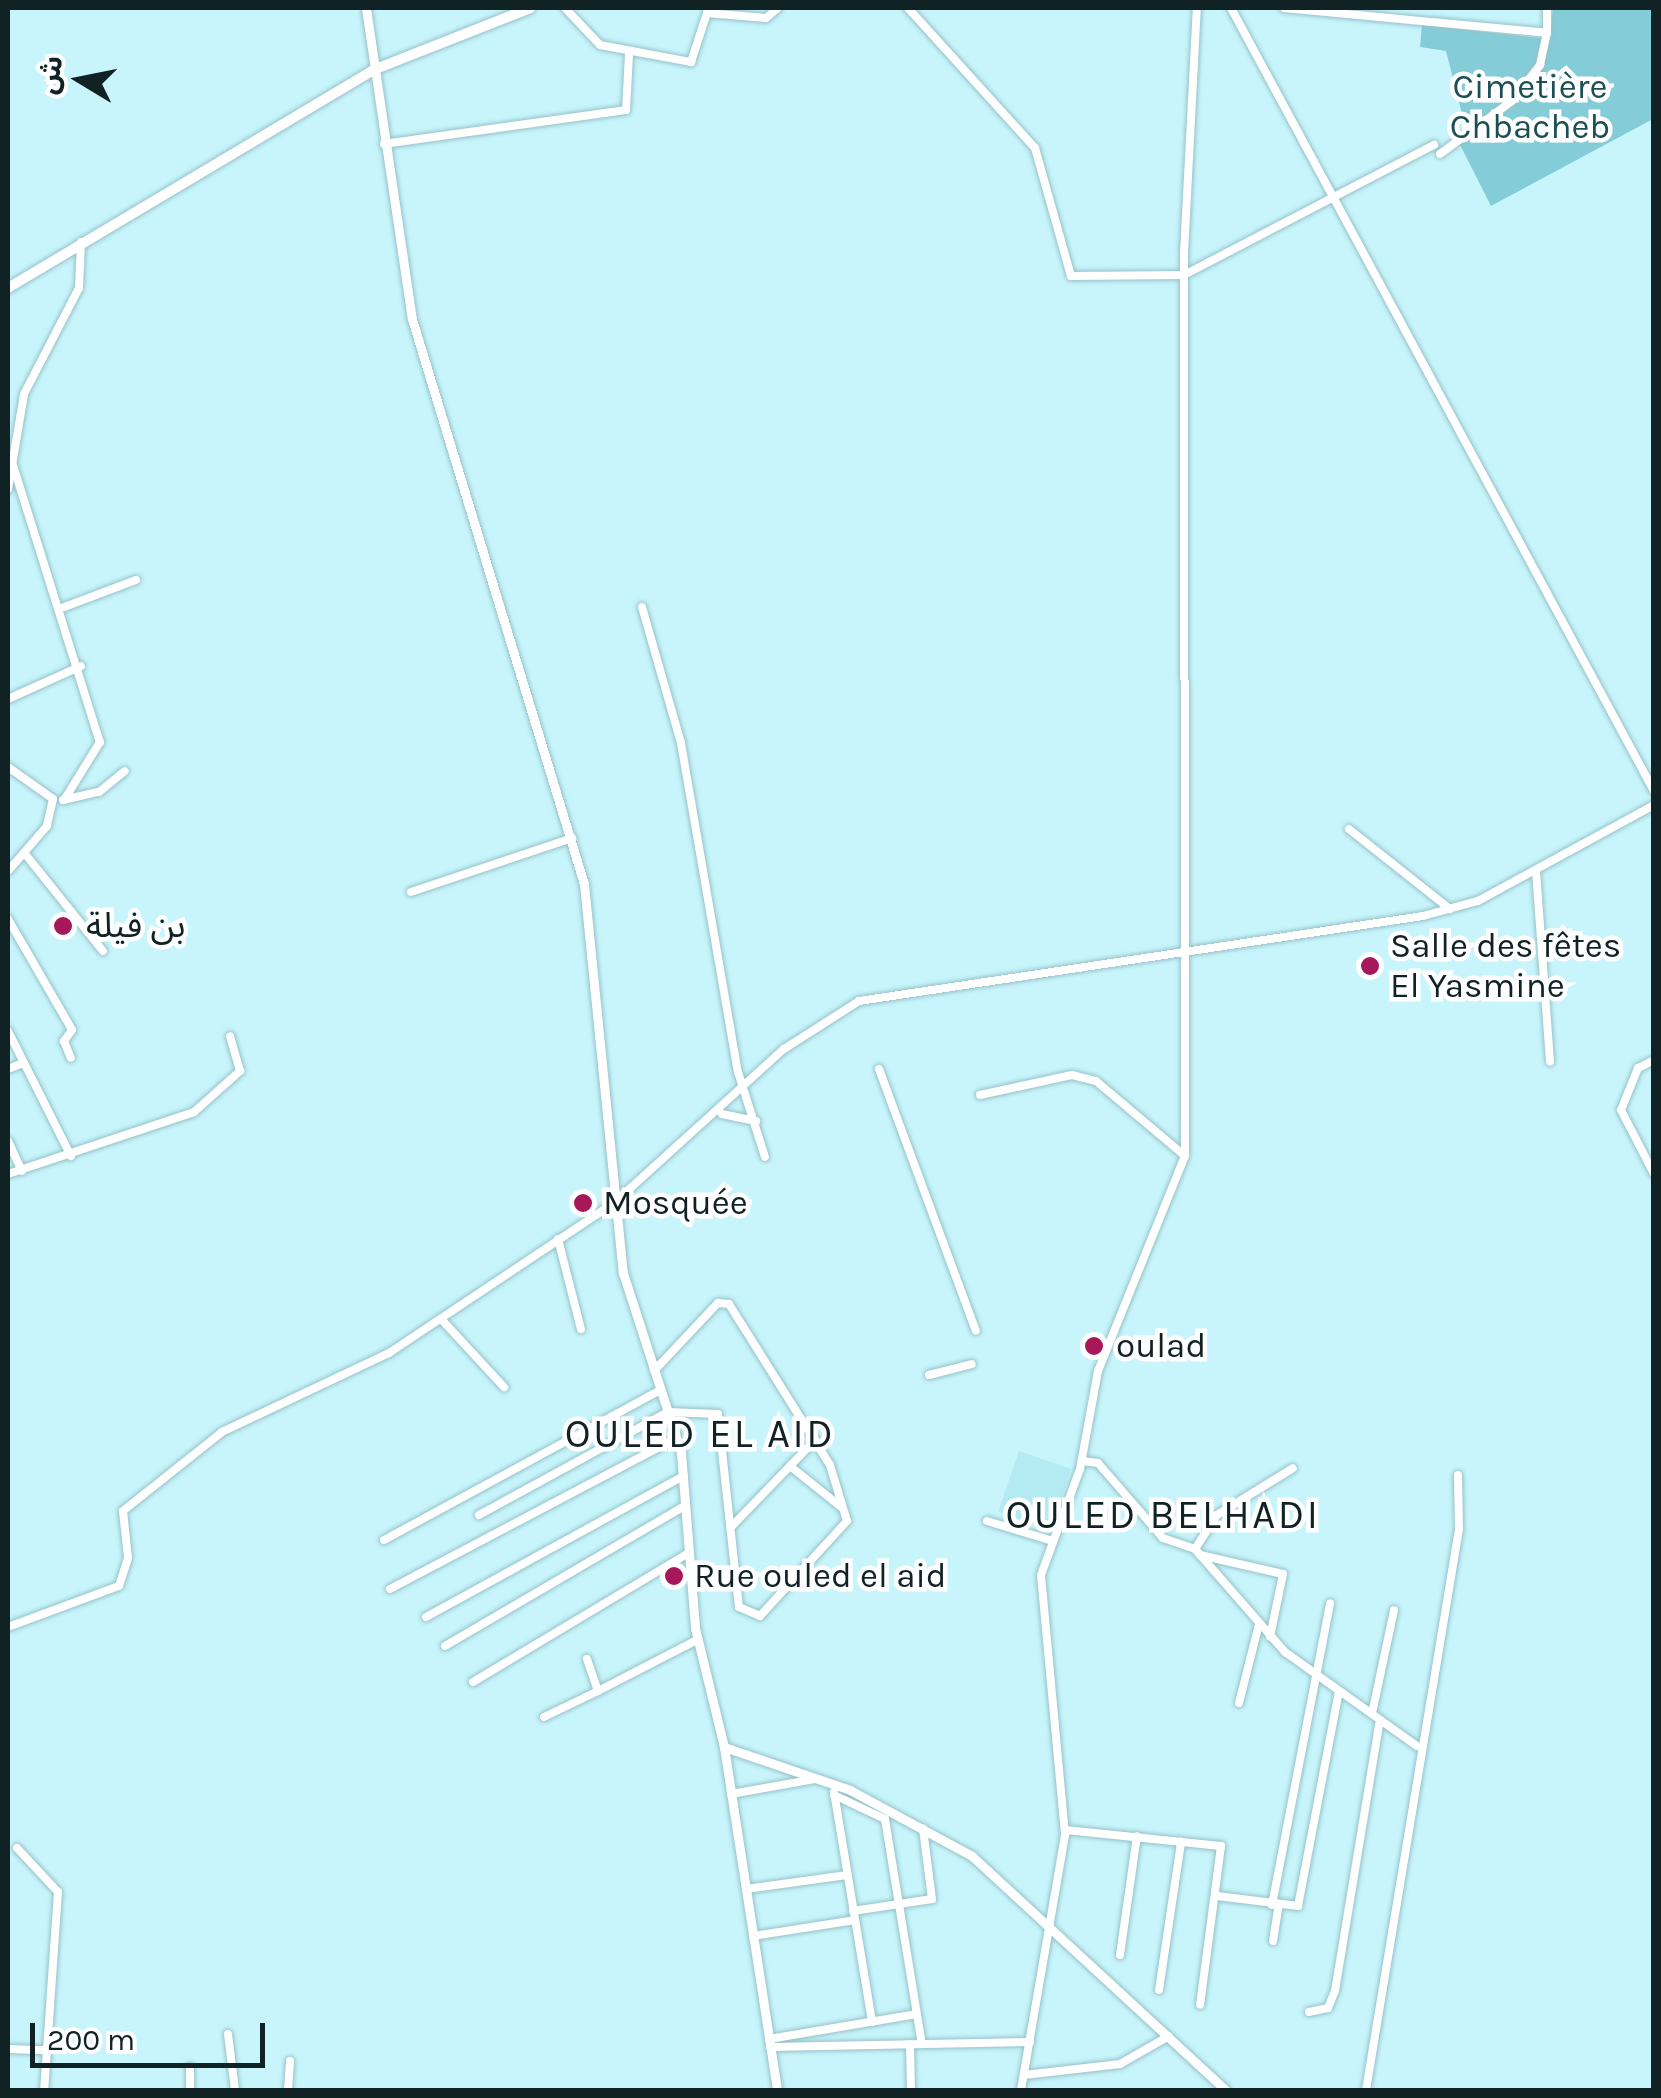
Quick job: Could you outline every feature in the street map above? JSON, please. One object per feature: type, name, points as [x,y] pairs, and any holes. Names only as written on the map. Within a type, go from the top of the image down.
[{"type":"main road","points":[[8,288],[373,70],[530,8]]},
{"type":"street","points":[[366,8],[382,144],[412,318],[572,838],[629,1300],[677,1438],[684,1476],[698,1640],[724,1746],[777,2090]]},
{"type":"street","points":[[565,8],[600,45],[629,55],[690,62],[708,13],[766,18],[778,8]]},
{"type":"street","points":[[908,8],[1035,148],[1071,276],[1184,275],[1434,145]]},
{"type":"street","points":[[1021,2090],[1054,1925],[1065,1830],[1041,1574],[1082,1461],[1098,1371],[1185,1156],[1184,275],[1197,8]]},
{"type":"street","points":[[1231,8],[1336,196],[1654,791]]},
{"type":"street","points":[[1284,8],[1393,12],[1547,33]]},
{"type":"street","points":[[1440,154],[1512,101],[1540,64],[1547,33],[1547,8]]},
{"type":"street","points":[[382,144],[626,110],[629,55]]},
{"type":"street","points":[[8,489],[29,379],[79,288],[82,242]]},
{"type":"street","points":[[8,871],[26,855],[59,799],[100,742],[64,607],[12,462]]},
{"type":"street","points":[[64,607],[136,580]]},
{"type":"street","points":[[642,607],[681,744],[746,1090],[765,1157]]},
{"type":"street","points":[[8,699],[81,666]]},
{"type":"street","points":[[8,767],[59,799],[98,792],[124,771]]},
{"type":"street","points":[[8,1626],[118,1586],[128,1558],[123,1511],[222,1432],[441,1319],[615,1202],[722,1114],[784,1049],[859,1001],[1450,909],[1536,871],[1654,804]]},
{"type":"street","points":[[1349,829],[1450,909]]},
{"type":"street","points":[[411,892],[572,838]]},
{"type":"street","points":[[26,855],[103,950]]},
{"type":"street","points":[[1536,871],[1550,1061]]},
{"type":"street","points":[[8,920],[72,1030],[64,1041],[71,1058]]},
{"type":"street","points":[[8,1030],[71,1156]]},
{"type":"street","points":[[8,1174],[194,1112],[240,1071],[230,1036]]},
{"type":"street","points":[[1654,1060],[1638,1068],[1621,1110],[1654,1174]]},
{"type":"street","points":[[8,1068],[22,1063]]},
{"type":"street","points":[[879,1068],[976,1331]]},
{"type":"street","points":[[980,1095],[1072,1076],[1096,1081],[1185,1156]]},
{"type":"street","points":[[722,1114],[756,1121]]},
{"type":"street","points":[[8,1141],[22,1171]]},
{"type":"street","points":[[558,1239],[581,1330]]},
{"type":"street","points":[[478,1515],[668,1412],[718,1414],[739,1607],[760,1616],[846,1521],[815,1440],[729,1304],[718,1304],[654,1371]]},
{"type":"street","points":[[441,1319],[504,1386]]},
{"type":"street","points":[[929,1376],[972,1364]]},
{"type":"street","points":[[384,1540],[660,1390]]},
{"type":"street","points":[[390,1589],[677,1438]]},
{"type":"street","points":[[732,1526],[815,1440]]},
{"type":"street","points":[[1082,1461],[1098,1463],[1162,1538],[1198,1552],[1283,1574],[1270,1637]]},
{"type":"street","points":[[790,1466],[843,1509]]},
{"type":"street","points":[[1198,1552],[1217,1515],[1293,1468]]},
{"type":"street","points":[[1366,2090],[1417,1746],[1459,1529],[1458,1475]]},
{"type":"street","points":[[426,1616],[684,1476]]},
{"type":"street","points":[[445,1646],[686,1505]]},
{"type":"street","points":[[988,1521],[1053,1541]]},
{"type":"street","points":[[1198,1552],[1270,1637],[1314,1674],[1373,1709],[1380,1720],[1417,1746]]},
{"type":"street","points":[[473,1682],[688,1554]]},
{"type":"street","points":[[1273,1941],[1275,1905],[1314,1674],[1330,1604]]},
{"type":"street","points":[[1373,1709],[1394,1610]]},
{"type":"street","points":[[1239,1703],[1259,1624]]},
{"type":"street","points":[[544,1718],[698,1640]]},
{"type":"street","points":[[587,1660],[598,1691]]},
{"type":"street","points":[[1217,1896],[1298,1906],[1339,1692]]},
{"type":"street","points":[[1309,2012],[1328,2008],[1335,1991],[1380,1720]]},
{"type":"street","points":[[724,1746],[821,1778],[922,1826],[1054,1925],[1220,2088]]},
{"type":"street","points":[[731,1794],[821,1778]]},
{"type":"street","points":[[832,1783],[872,2022]]},
{"type":"street","points":[[834,1796],[885,1819],[922,2044]]},
{"type":"street","points":[[753,1936],[934,1895],[922,1826]]},
{"type":"street","points":[[1065,1830],[1221,1846],[1200,2005]]},
{"type":"street","points":[[1120,1956],[1136,1836]]},
{"type":"street","points":[[1159,1990],[1181,1842]]},
{"type":"street","points":[[17,1848],[58,1892],[44,2090]]},
{"type":"street","points":[[746,1889],[848,1874]]},
{"type":"street","points":[[770,2043],[918,2014]]},
{"type":"street","points":[[228,2034],[235,2090]]},
{"type":"street","points":[[1024,2075],[1120,2064],[1169,2036]]},
{"type":"street","points":[[770,2043],[1030,2042]]},
{"type":"street","points":[[910,2044],[911,2090]]},
{"type":"street","points":[[8,2050],[45,2050]]},
{"type":"street","points":[[288,2090],[290,2062]]},
{"type":"street","points":[[190,2066],[190,2090]]},
{"type":"shaded area","points":[[1019,1451],[1071,1469],[1050,1529],[998,1512]]},
{"type":"green space","name":"Cimetière Chbacheb","points":[[1553,8],[1653,8],[1653,119],[1491,206],[1455,135],[1466,130],[1446,51],[1420,47],[1422,25],[1550,39]]},
{"type":"place","name":"بن فيلة","points":[[63,926]]},
{"type":"place","name":"Salle des fêtes El Yasmine","points":[[1370,966]]},
{"type":"place","name":"Mosquée","points":[[583,1203]]},
{"type":"place","name":"oulad","points":[[1094,1346]]},
{"type":"place","name":"Rue ouled el aid","points":[[674,1576]]},
{"type":"district","name":"OULED EL AID","points":[[700,1434]]},
{"type":"district","name":"OULED BELHADI","points":[[1163,1515]]}]
